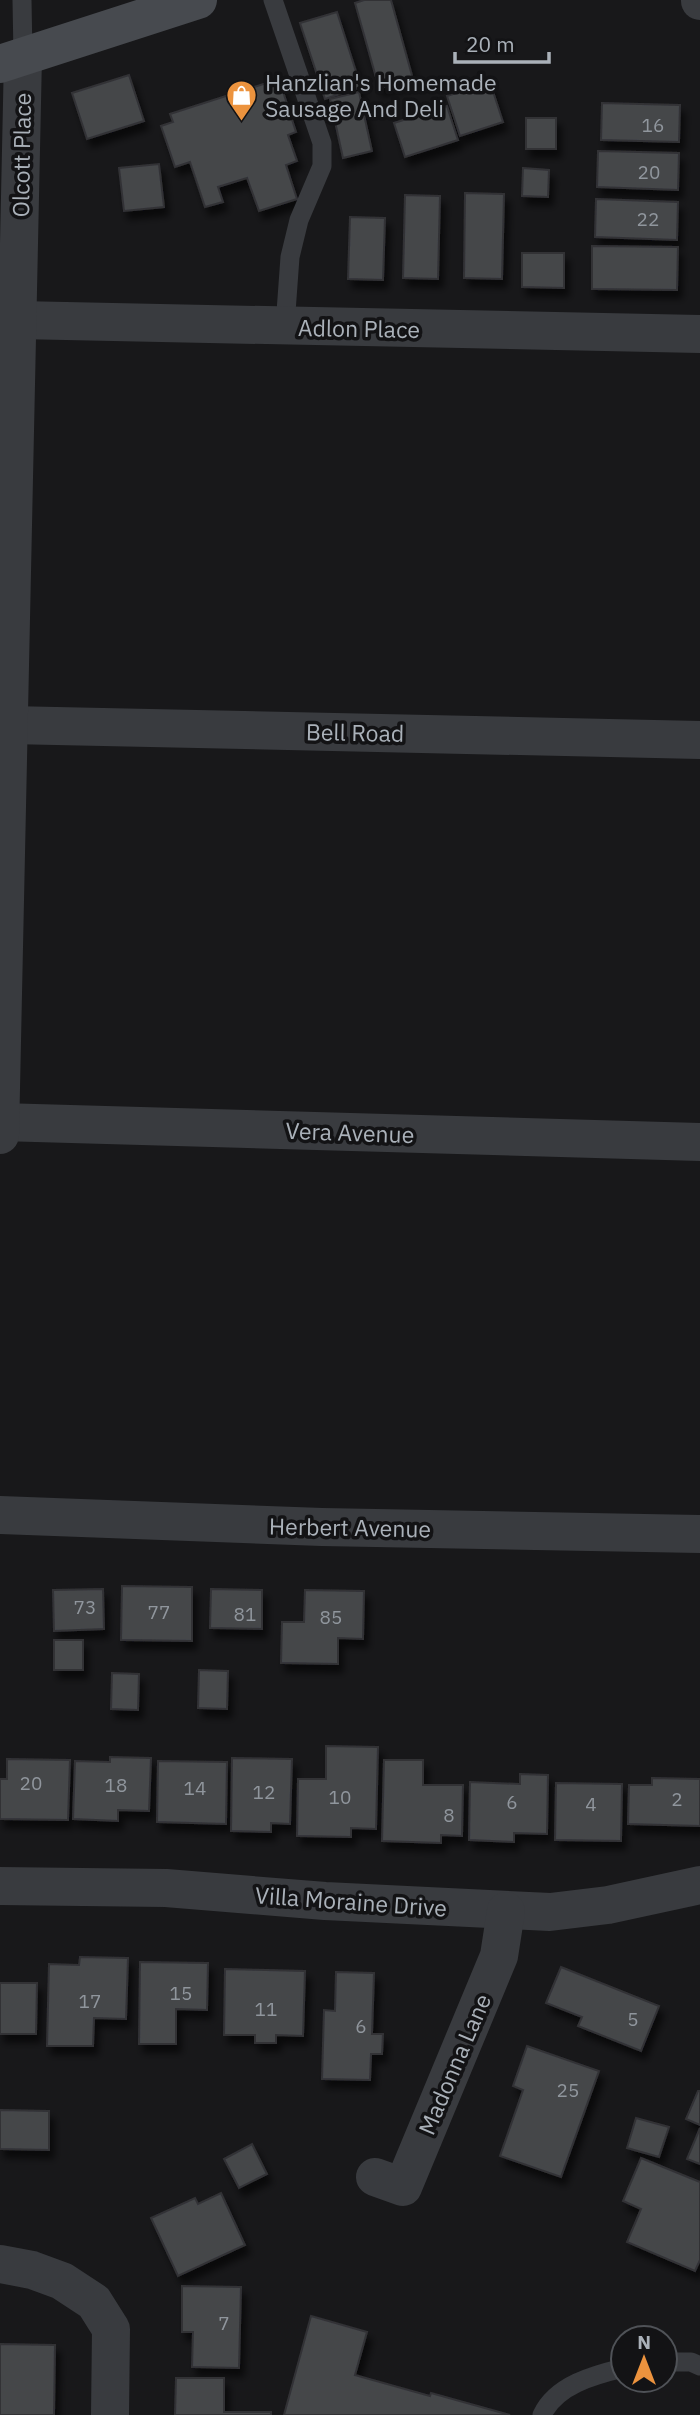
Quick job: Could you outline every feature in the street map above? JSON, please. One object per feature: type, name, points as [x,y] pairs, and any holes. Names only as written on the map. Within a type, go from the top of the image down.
[{"type":"main road","points":[[11,60],[136,10],[198,0]]},
{"type":"street","name":"Olcott Place","points":[[0,1135],[18,320],[11,60]]},
{"type":"street","name":"Adlon Place","points":[[18,320],[700,334]]},
{"type":"street","name":"Bell Road","points":[[9,724],[700,740]]},
{"type":"street","name":"Vera Avenue","points":[[0,1122],[700,1142]]},
{"type":"street","name":"Herbert Avenue","points":[[0,1515],[322,1527],[700,1534]]},
{"type":"street","name":"Villa Moraine Drive","points":[[0,1886],[166,1888],[325,1901],[550,1912],[608,1905],[700,1885]]},
{"type":"street","name":"Madonna Lane","points":[[375,2177],[403,2187],[499,1956],[506,1911]]},
{"type":"street","points":[[0,2264],[32,2270],[62,2281],[94,2302],[111,2329],[110,2415]]},
{"type":"lane","points":[[11,60],[23,0]]},
{"type":"lane","points":[[273,0],[322,143],[322,166],[299,220],[290,257],[285,326]]},
{"type":"lane","points":[[679,2362],[691,2362],[700,2366]]},
{"type":"lane","points":[[542,2415],[563,2390],[609,2372]]},
{"type":"building","points":[[364,0],[391,0],[413,79],[379,88],[355,3]]},
{"type":"building","points":[[337,12],[361,87],[325,99],[300,23]]},
{"type":"building","points":[[129,75],[144,121],[87,139],[72,93]]},
{"type":"building","points":[[279,79],[296,132],[288,135],[297,161],[286,165],[297,199],[259,211],[247,178],[218,187],[223,202],[205,207],[190,162],[175,167],[161,126],[173,122],[170,114]]},
{"type":"building","points":[[490,82],[503,122],[460,136],[447,96]]},
{"type":"building","points":[[359,92],[372,151],[343,158],[330,99]]},
{"type":"building","points":[[602,103],[680,105],[679,142],[601,140]]},
{"type":"building","points":[[447,106],[458,140],[405,157],[394,123]]},
{"type":"building","points":[[526,118],[556,118],[556,149],[526,149]]},
{"type":"building","points":[[598,151],[679,153],[678,190],[597,187]]},
{"type":"building","points":[[159,164],[164,207],[124,211],[119,168]]},
{"type":"building","points":[[523,168],[549,170],[548,197],[522,196]]},
{"type":"building","points":[[465,193],[504,194],[502,279],[464,278]]},
{"type":"building","points":[[405,195],[440,196],[438,279],[403,278]]},
{"type":"building","points":[[596,199],[678,202],[677,240],[595,237]]},
{"type":"building","points":[[350,217],[385,218],[383,280],[348,279]]},
{"type":"building","points":[[592,246],[678,247],[677,290],[592,289]]},
{"type":"building","points":[[522,253],[564,253],[564,288],[522,287]]},
{"type":"building","points":[[122,1586],[192,1587],[192,1641],[121,1640]]},
{"type":"building","points":[[103,1589],[104,1629],[54,1631],[53,1590]]},
{"type":"building","points":[[211,1589],[262,1590],[262,1629],[210,1628]]},
{"type":"building","points":[[305,1590],[364,1591],[363,1639],[338,1638],[338,1664],[281,1663],[282,1622],[304,1622]]},
{"type":"building","points":[[54,1640],[83,1640],[83,1670],[54,1670]]},
{"type":"building","points":[[199,1670],[228,1671],[227,1709],[198,1708]]},
{"type":"building","points":[[112,1673],[139,1674],[138,1710],[111,1709]]},
{"type":"building","points":[[326,1746],[378,1747],[376,1829],[351,1828],[351,1837],[297,1836],[298,1779],[326,1779]]},
{"type":"building","points":[[110,1757],[151,1758],[149,1811],[118,1810],[118,1821],[73,1819],[75,1761],[110,1762]]},
{"type":"building","points":[[232,1758],[292,1759],[290,1824],[271,1823],[271,1832],[231,1831]]},
{"type":"building","points":[[7,1759],[70,1760],[68,1820],[0,1819],[0,1779],[7,1779]]},
{"type":"building","points":[[384,1760],[423,1760],[423,1785],[463,1785],[462,1836],[441,1835],[441,1843],[382,1841]]},
{"type":"building","points":[[158,1761],[227,1762],[226,1824],[157,1822]]},
{"type":"building","points":[[520,1774],[548,1775],[547,1834],[514,1833],[514,1842],[469,1840],[470,1782],[520,1784]]},
{"type":"building","points":[[652,1778],[700,1779],[700,1826],[628,1824],[629,1785],[652,1785]]},
{"type":"building","points":[[556,1783],[622,1784],[621,1841],[555,1840]]},
{"type":"building","points":[[80,1957],[128,1958],[126,2019],[94,2018],[93,2046],[47,2046],[49,1964],[79,1965]]},
{"type":"building","points":[[140,1962],[208,1963],[207,2010],[176,2009],[176,2044],[139,2044]]},
{"type":"building","points":[[561,1967],[659,2006],[641,2051],[578,2026],[582,2017],[546,2003]]},
{"type":"building","points":[[225,1969],[305,1971],[303,2036],[276,2035],[276,2043],[255,2043],[255,2035],[224,2035]]},
{"type":"building","points":[[336,1972],[374,1973],[372,2034],[383,2034],[382,2054],[371,2054],[370,2080],[322,2079],[324,2010],[335,2011]]},
{"type":"building","points":[[0,1983],[37,1983],[36,2034],[0,2034]]},
{"type":"building","points":[[527,2046],[599,2071],[561,2177],[500,2156],[523,2090],[513,2086]]},
{"type":"building","points":[[700,2091],[700,2125],[686,2119]]},
{"type":"building","points":[[0,2110],[49,2111],[49,2150],[0,2149]]},
{"type":"building","points":[[636,2118],[669,2127],[659,2157],[627,2148]]},
{"type":"building","points":[[700,2128],[700,2164],[687,2159]]},
{"type":"building","points":[[252,2144],[267,2174],[239,2188],[224,2159]]},
{"type":"building","points":[[641,2158],[700,2182],[700,2260],[695,2271],[627,2242],[641,2209],[623,2201]]},
{"type":"building","points":[[221,2193],[245,2245],[178,2276],[151,2218],[195,2198],[198,2204]]},
{"type":"building","points":[[182,2286],[241,2287],[239,2368],[192,2367],[193,2332],[182,2332]]},
{"type":"building","points":[[311,2316],[367,2332],[355,2375],[510,2415],[284,2415]]},
{"type":"building","points":[[0,2344],[55,2345],[54,2415],[0,2415]]},
{"type":"building","points":[[176,2378],[224,2378],[224,2412],[271,2412],[271,2415],[175,2415]]},
{"type":"place","name":"Hanzlian's Homemade Sausage And Deli","points":[[242,122]]}]
